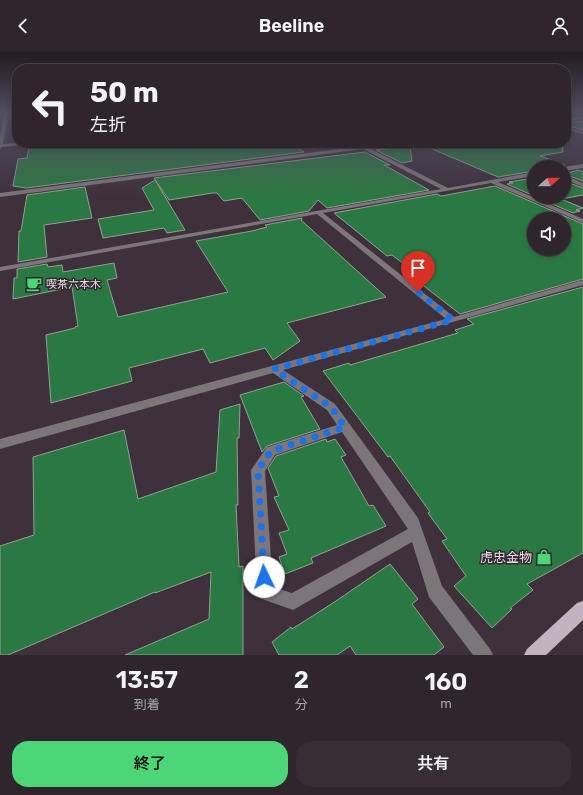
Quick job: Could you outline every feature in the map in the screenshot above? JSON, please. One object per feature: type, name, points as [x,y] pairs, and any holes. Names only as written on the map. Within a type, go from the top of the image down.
[{"type":"main road","points":[[532,655],[583,609]]},
{"type":"street","points":[[0,147],[12,145]]},
{"type":"street","points":[[0,195],[357,148]]},
{"type":"street","points":[[367,148],[448,190]]},
{"type":"street","points":[[571,168],[583,166]]},
{"type":"street","points":[[0,269],[527,175]]},
{"type":"street","points":[[571,180],[583,185]]},
{"type":"street","points":[[493,182],[583,221]]},
{"type":"street","points":[[319,213],[453,320]]},
{"type":"street","points":[[0,444],[453,320],[583,282]]},
{"type":"street","points":[[274,369],[331,407],[413,524],[434,591],[484,655]]},
{"type":"street","points":[[345,427],[271,451],[258,470],[265,592],[293,602],[416,532]]},
{"type":"building","points":[[29,148],[297,148],[304,152],[26,188],[13,186],[18,159],[27,158]]},
{"type":"building","points":[[410,148],[412,161],[402,163],[376,150]]},
{"type":"building","points":[[430,148],[563,148],[563,152],[540,156],[551,160],[527,160],[527,172],[498,177]]},
{"type":"building","points":[[365,152],[390,165],[384,165],[429,190],[327,208],[318,200],[309,211],[260,220],[242,198],[224,201],[217,193],[212,193],[169,200],[154,178]]},
{"type":"building","points":[[579,170],[583,172],[583,181],[571,177],[571,172]]},
{"type":"building","points":[[527,179],[527,193],[507,184],[513,183],[509,182]]},
{"type":"building","points":[[155,180],[185,230],[167,233],[164,228],[103,238],[98,219],[154,210],[142,188]]},
{"type":"building","points":[[571,184],[583,188],[583,195],[571,197]]},
{"type":"building","points":[[495,186],[527,200],[527,204],[537,204],[555,212],[527,212],[527,256],[571,256],[571,219],[583,224],[583,279],[460,314],[420,283],[426,281],[392,255],[387,256],[334,213],[437,194],[441,196]]},
{"type":"building","points":[[85,187],[92,218],[44,225],[47,257],[18,262],[19,231],[21,231],[27,195]]},
{"type":"building","points":[[571,203],[583,208],[576,210],[580,211],[573,213],[552,204]]},
{"type":"building","points":[[302,218],[301,220],[386,297],[287,323],[300,341],[273,360],[265,348],[210,363],[203,349],[129,368],[132,381],[51,403],[46,335],[78,326],[72,287],[13,299],[14,278],[17,278],[17,269],[47,264],[48,267],[62,265],[63,272],[114,263],[117,278],[107,280],[118,317],[228,292],[196,241],[252,231],[267,227],[265,225]]},
{"type":"building","points":[[583,287],[583,553],[527,584],[533,590],[510,608],[512,609],[492,628],[454,586],[466,576],[442,541],[447,539],[428,513],[430,512],[390,456],[388,457],[323,371],[349,363],[350,365],[458,333],[455,330],[474,324],[467,319]]},
{"type":"building","points":[[284,382],[304,396],[301,397],[320,429],[267,446],[262,452],[240,395]]},
{"type":"building","points":[[240,404],[239,438],[237,438],[238,505],[236,505],[239,567],[243,566],[243,655],[125,655],[209,619],[211,572],[155,592],[8,655],[0,655],[0,546],[34,535],[33,457],[124,430],[138,499],[216,472],[220,410]]},
{"type":"building","points":[[326,439],[327,442],[335,439],[346,455],[341,457],[369,506],[373,505],[386,526],[311,558],[313,563],[285,574],[279,557],[287,554],[279,533],[289,530],[274,497],[279,496],[268,468],[276,456]]},
{"type":"building","points":[[390,564],[418,599],[412,604],[444,647],[434,655],[356,655],[350,646],[337,655],[279,655],[272,642],[291,627],[292,629],[333,603]]},
{"type":"place","name":"喫茶六本木","points":[[34,284]]},
{"type":"place","name":"虎忠金物","points":[[544,557]]},
{"type":"route","points":[[264,577],[258,470],[271,451],[345,427],[331,407],[274,369],[453,320],[418,292]]}]
